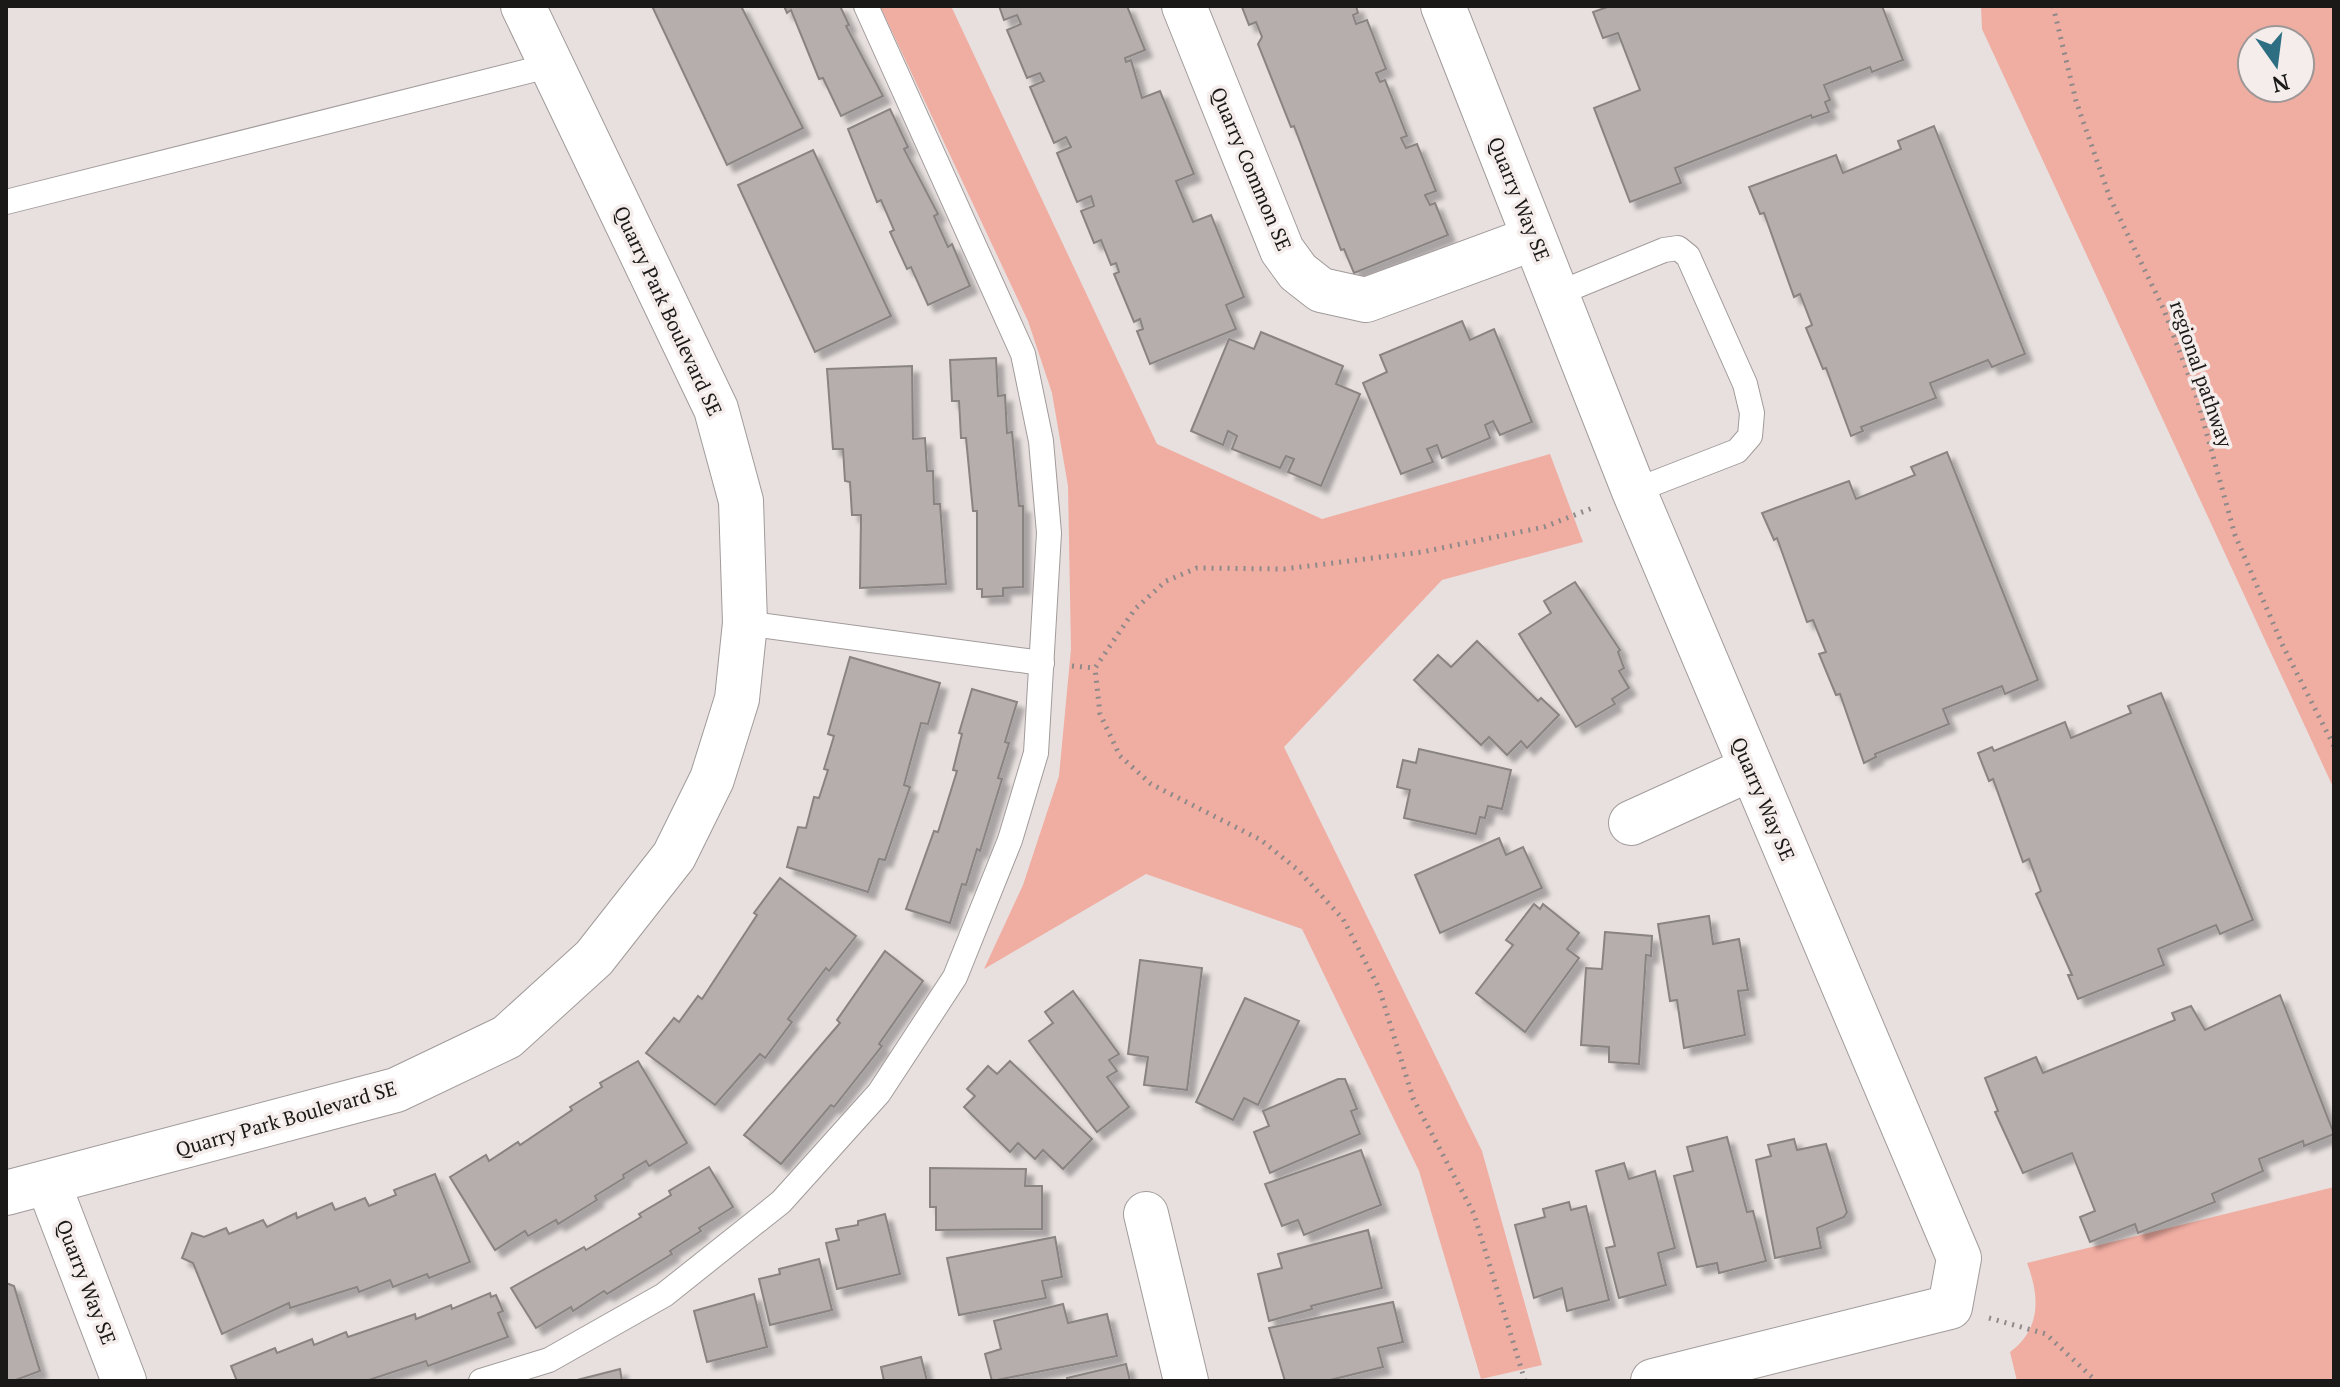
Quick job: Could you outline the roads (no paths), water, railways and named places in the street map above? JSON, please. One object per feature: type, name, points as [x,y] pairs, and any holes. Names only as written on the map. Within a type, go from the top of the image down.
[{"type":"street","name":"Quarry Park Boulevard SE","points":[[6,1193],[396,1090],[507,1037],[594,958],[674,856],[712,779],[737,699],[745,623],[741,501],[716,409],[523,6]]},
{"type":"street","name":"Quarry Common SE","points":[[1184,6],[1282,250],[1298,272],[1321,290],[1366,300],[1534,238]]},
{"type":"street","name":"Quarry Way SE","points":[[1443,6],[1634,491],[1959,1258],[1950,1307],[1653,1381]]},
{"type":"street","points":[[1631,823],[1750,769]]},
{"type":"street","name":"Quarry Way SE","points":[[48,1183],[124,1381]]},
{"type":"street","points":[[1146,1214],[1186,1381]]},
{"type":"lane","points":[[481,1381],[549,1360],[664,1295],[781,1202],[879,1093],[955,977],[1010,840],[1036,753],[1049,533],[1041,441],[1023,354],[866,6]]},
{"type":"lane","points":[[6,202],[552,65]]},
{"type":"lane","points":[[1557,294],[1664,250],[1678,248],[1688,256],[1745,384],[1752,413],[1750,436],[1737,451],[1634,491]]},
{"type":"lane","points":[[745,623],[1042,663]]}]
